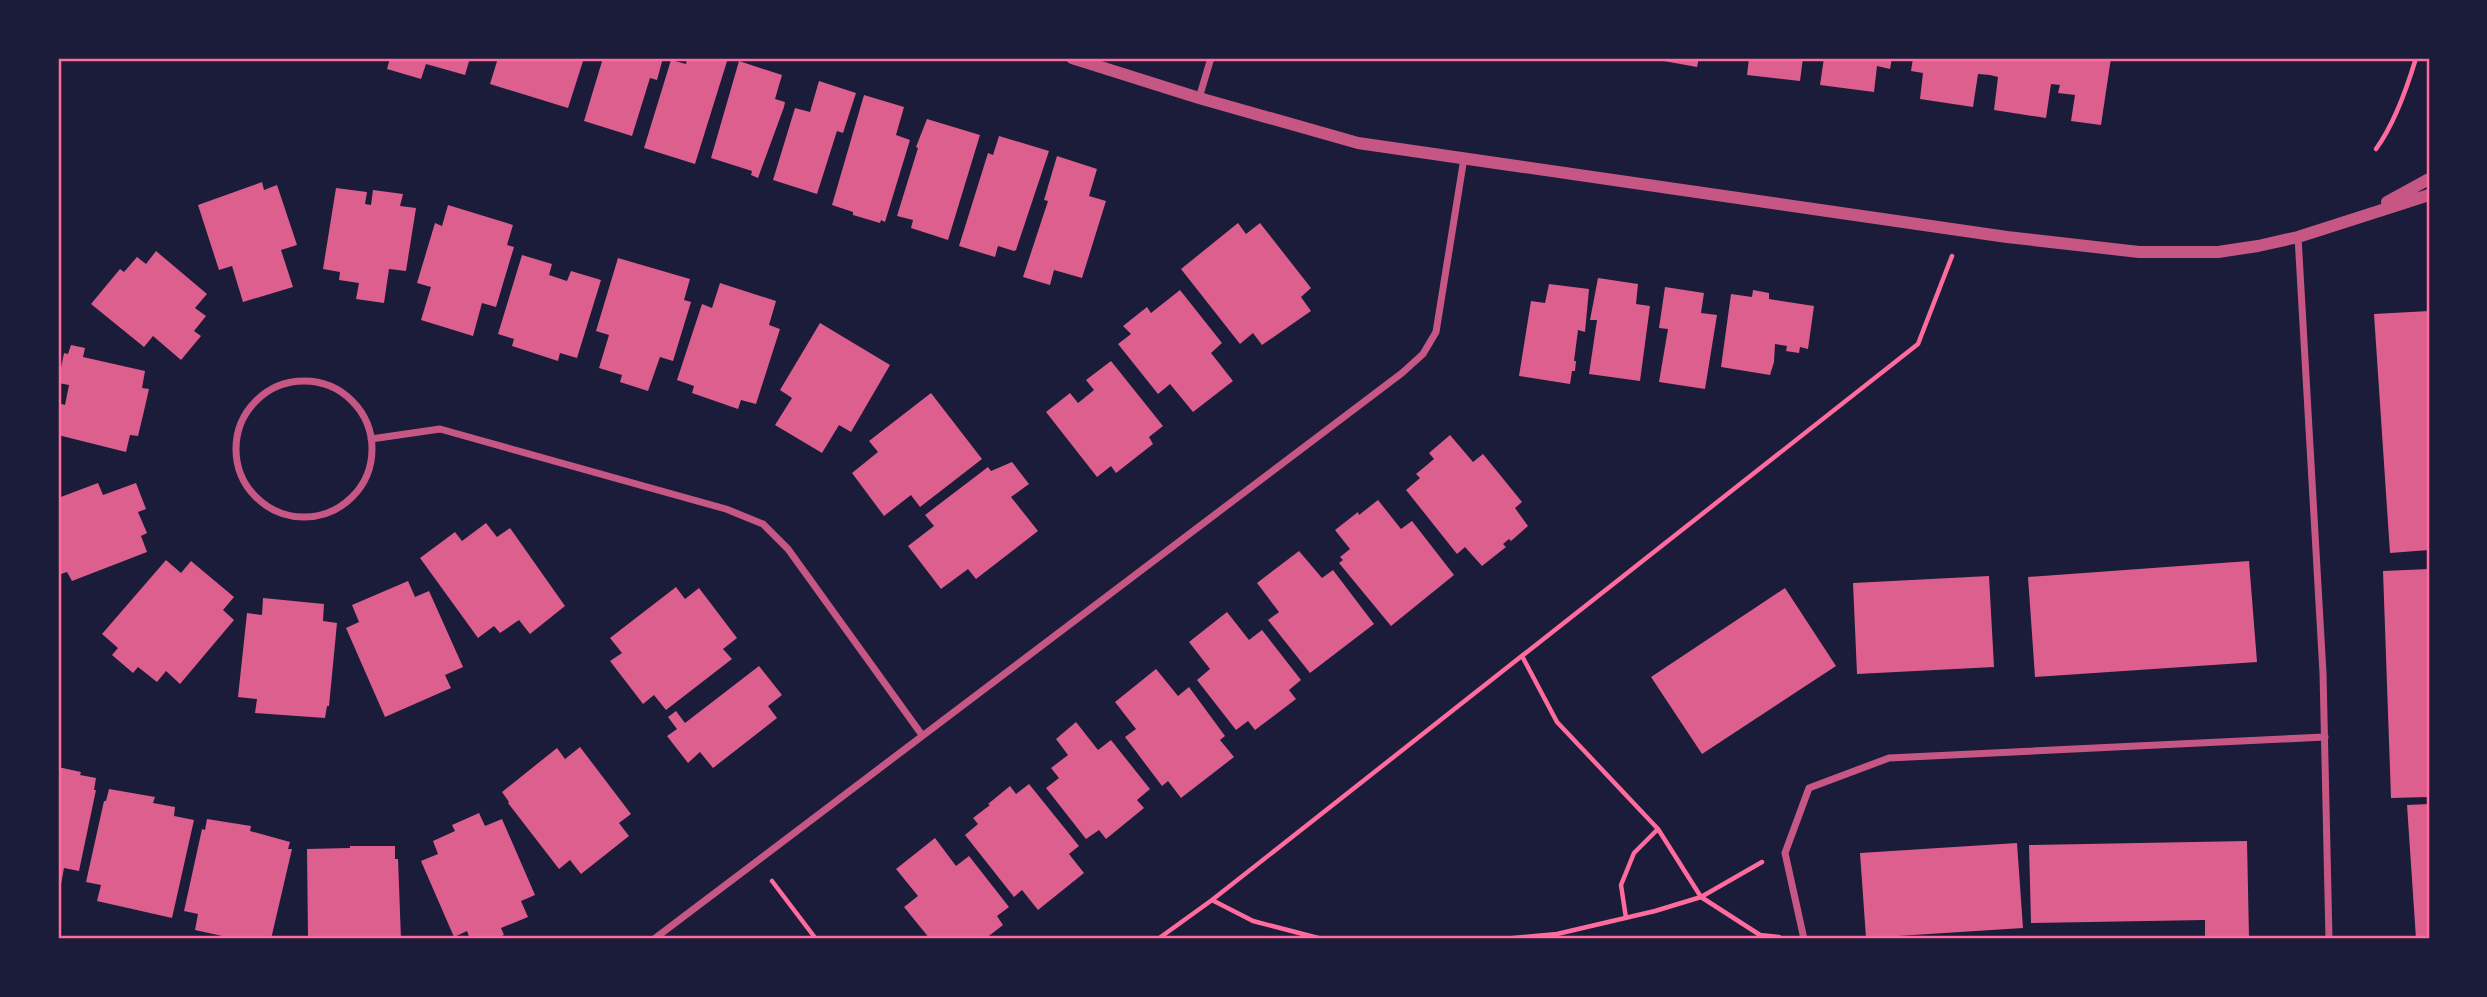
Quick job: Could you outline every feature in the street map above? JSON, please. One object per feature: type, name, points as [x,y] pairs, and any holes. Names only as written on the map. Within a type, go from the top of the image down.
[{"type":"street","points":[[1072,58],[1199,98],[1358,143],[1955,229],[2139,252],[2218,252],[2298,237],[2429,195]]},
{"type":"street","points":[[1199,98],[1211,58]]},
{"type":"street","points":[[654,939],[1391,381],[1423,354],[1436,332],[1464,158]]},
{"type":"street","points":[[2362,216],[2429,179]]},
{"type":"street","points":[[2298,237],[2320,619],[2329,939]]},
{"type":"street","points":[[308,381],[331,386],[350,399],[364,417],[371,439],[368,471],[352,499],[333,511],[313,517],[291,516],[271,508],[253,495],[242,476],[236,453],[238,430],[249,410],[265,393],[285,383],[308,381]]},
{"type":"street","points":[[371,439],[439,429],[726,509],[763,524],[788,549],[922,735]]},
{"type":"street","points":[[1804,939],[1785,853],[1809,788],[1889,758],[2325,737]]},
{"type":"path","points":[[2376,149],[2385,137],[2411,77],[2416,58]]},
{"type":"path","points":[[1158,939],[1212,900],[1918,344],[1951,261],[1955,229]]},
{"type":"path","points":[[1522,656],[1557,722],[1658,829],[1701,897],[1760,935],[1781,938]]},
{"type":"path","points":[[1626,918],[1621,885],[1633,853],[1658,829]]},
{"type":"path","points":[[1503,939],[1557,934],[1701,897],[1751,867],[1785,853]]},
{"type":"path","points":[[758,861],[816,939]]},
{"type":"path","points":[[1212,900],[1252,921],[1322,939]]},
{"type":"building","points":[[390,58],[470,58],[465,75],[426,64],[421,79],[387,69]]},
{"type":"building","points":[[498,58],[584,58],[568,108],[490,84]]},
{"type":"building","points":[[603,58],[663,58],[657,80],[650,78],[632,136],[584,121]]},
{"type":"building","points":[[687,58],[728,58],[695,164],[644,148],[671,60],[686,64]]},
{"type":"building","points":[[1647,58],[1699,58],[1697,67]]},
{"type":"building","points":[[1749,58],[1803,58],[1800,81],[1747,75]]},
{"type":"building","points":[[1824,58],[1892,58],[1890,69],[1877,66],[1874,92],[1820,85]]},
{"type":"building","points":[[1913,58],[2111,58],[2101,125],[2071,121],[2075,95],[2058,93],[2060,85],[2051,84],[2046,118],[1994,110],[1998,77],[1990,75],[1978,74],[1973,107],[1920,99],[1923,73],[1911,71]]},
{"type":"building","points":[[739,61],[782,75],[775,99],[785,102],[784,107],[758,178],[751,175],[752,171],[711,158]]},
{"type":"building","points":[[819,81],[856,93],[843,133],[837,131],[817,194],[773,180],[795,108],[810,112]]},
{"type":"building","points":[[864,95],[904,107],[896,135],[910,140],[885,222],[881,220],[880,223],[832,205]]},
{"type":"building","points":[[927,119],[980,135],[948,240],[911,228],[913,220],[897,216],[918,148],[916,147]]},
{"type":"building","points":[[999,136],[1049,151],[1016,250],[998,246],[995,257],[959,246],[988,153],[993,155]]},
{"type":"building","points":[[1057,156],[1097,169],[1089,196],[1106,201],[1082,278],[1054,270],[1050,285],[1023,277],[1048,201],[1044,200]]},
{"type":"building","points":[[262,182],[264,190],[277,185],[297,245],[281,250],[293,287],[243,302],[232,266],[219,270],[198,205]]},
{"type":"building","points":[[336,188],[367,192],[365,204],[371,205],[373,190],[403,194],[400,206],[416,208],[406,271],[389,269],[384,303],[356,299],[359,283],[339,280],[340,272],[323,269]]},
{"type":"building","points":[[448,205],[513,225],[507,245],[514,247],[496,307],[482,303],[473,336],[421,320],[431,287],[417,283],[435,223],[442,226]]},
{"type":"building","points":[[1238,223],[1246,234],[1260,223],[1311,288],[1301,297],[1311,311],[1262,345],[1253,333],[1240,344],[1181,269]]},
{"type":"building","points":[[156,251],[207,294],[195,308],[206,316],[194,331],[201,336],[181,360],[153,336],[144,347],[91,304],[120,269],[124,272],[137,257],[146,264]]},
{"type":"building","points":[[522,255],[552,264],[549,275],[567,281],[571,271],[601,280],[577,358],[560,353],[558,361],[512,346],[514,339],[498,334]]},
{"type":"building","points":[[618,258],[690,279],[684,300],[691,302],[673,361],[660,357],[648,391],[620,382],[622,375],[599,368],[609,335],[596,331]]},
{"type":"building","points":[[1598,278],[1638,284],[1636,304],[1650,306],[1640,381],[1589,374],[1597,320],[1590,320]]},
{"type":"building","points":[[720,283],[776,301],[769,325],[780,329],[756,404],[741,400],[738,409],[692,393],[694,386],[677,380],[702,304],[712,308]]},
{"type":"building","points":[[1549,284],[1589,289],[1585,332],[1578,330],[1575,371],[1572,371],[1570,384],[1519,376],[1531,301],[1545,303]]},
{"type":"building","points":[[1665,287],[1704,293],[1701,313],[1717,315],[1705,389],[1659,382],[1668,329],[1659,328]]},
{"type":"building","points":[[1180,290],[1222,343],[1211,353],[1233,381],[1193,412],[1170,384],[1158,394],[1118,344],[1131,334],[1123,326],[1147,307],[1151,313]]},
{"type":"building","points":[[1753,290],[1769,293],[1769,299],[1814,306],[1808,349],[1800,347],[1799,353],[1786,351],[1787,346],[1775,344],[1770,375],[1721,367],[1731,294],[1752,297]]},
{"type":"building","points":[[2429,311],[2429,550],[2390,553],[2374,314]]},
{"type":"building","points":[[820,323],[890,365],[851,432],[839,425],[822,453],[775,425],[792,398],[780,390]]},
{"type":"building","points":[[71,345],[85,348],[83,357],[145,371],[142,388],[149,389],[144,411],[138,436],[130,435],[126,452],[58,435],[58,403],[65,405],[69,385],[58,383],[64,353],[68,354]]},
{"type":"building","points":[[1111,361],[1163,426],[1149,437],[1153,444],[1116,473],[1111,466],[1097,477],[1046,412],[1070,393],[1078,403],[1094,390],[1086,380]]},
{"type":"building","points":[[931,393],[982,459],[920,507],[911,495],[884,516],[852,473],[878,452],[869,441]]},
{"type":"building","points":[[1450,435],[1473,462],[1483,454],[1522,502],[1515,508],[1528,526],[1511,541],[1509,539],[1503,544],[1506,547],[1482,566],[1465,547],[1457,554],[1406,490],[1420,478],[1416,474],[1434,459],[1429,453]]},
{"type":"building","points":[[1012,462],[1029,484],[1011,497],[1038,531],[976,579],[968,569],[941,589],[908,546],[934,526],[925,515],[988,467],[991,471]]},
{"type":"building","points":[[98,483],[103,495],[136,483],[146,509],[138,512],[147,533],[141,536],[147,552],[72,581],[67,572],[58,575],[58,498]]},
{"type":"building","points":[[1378,500],[1401,529],[1412,521],[1454,575],[1391,626],[1339,563],[1343,560],[1340,557],[1350,549],[1335,530]]},
{"type":"building","points":[[486,523],[497,537],[510,528],[565,606],[530,634],[519,620],[500,633],[494,626],[478,638],[420,558],[455,532],[462,541]]},
{"type":"building","points":[[1299,551],[1322,578],[1333,570],[1374,624],[1310,673],[1268,620],[1279,612],[1257,583]]},
{"type":"building","points":[[166,560],[181,573],[191,561],[234,597],[223,610],[234,620],[180,684],[166,671],[157,682],[138,667],[133,673],[112,655],[118,648],[102,634]]},
{"type":"building","points":[[2249,561],[2257,662],[2035,677],[2028,577]]},
{"type":"building","points":[[2429,569],[2429,797],[2391,798],[2383,571]]},
{"type":"building","points":[[1989,576],[1994,667],[1857,674],[1853,583]]},
{"type":"building","points":[[408,581],[415,597],[429,591],[463,667],[445,675],[451,688],[385,717],[346,628],[359,622],[352,605]]},
{"type":"building","points":[[676,587],[685,599],[699,588],[737,638],[723,649],[732,659],[666,710],[654,695],[643,704],[610,661],[622,653],[610,638]]},
{"type":"building","points":[[1785,588],[1836,666],[1702,754],[1651,677]]},
{"type":"building","points":[[263,598],[324,604],[323,621],[337,623],[329,706],[325,718],[255,713],[257,699],[238,697],[247,613],[262,615]]},
{"type":"building","points":[[1227,612],[1249,640],[1262,630],[1301,680],[1289,690],[1296,699],[1255,730],[1248,721],[1236,730],[1197,680],[1210,669],[1189,642]]},
{"type":"building","points":[[759,666],[782,695],[768,706],[777,718],[713,768],[700,752],[688,763],[667,736],[677,729],[668,717],[676,711],[685,723]]},
{"type":"building","points":[[1156,669],[1178,696],[1189,687],[1225,736],[1220,740],[1234,757],[1181,798],[1168,781],[1162,786],[1125,737],[1136,729],[1115,702]]},
{"type":"building","points":[[1076,722],[1098,750],[1111,740],[1150,789],[1137,800],[1144,808],[1106,839],[1099,830],[1086,839],[1046,788],[1059,778],[1051,768],[1068,755],[1056,739]]},
{"type":"building","points":[[580,747],[631,814],[619,823],[629,836],[581,874],[570,860],[559,869],[502,792],[557,748],[565,759]]},
{"type":"building","points":[[58,767],[96,778],[96,790],[79,871],[64,868],[61,884],[58,884]]},
{"type":"building","points":[[1029,784],[1079,846],[1069,854],[1084,873],[1038,910],[1022,890],[1014,897],[965,835],[978,824],[973,818],[1010,786],[1016,794]]},
{"type":"building","points":[[109,789],[155,797],[153,803],[175,807],[174,816],[194,820],[172,918],[97,901],[101,885],[86,882]]},
{"type":"building","points":[[2429,804],[2429,939],[2416,939],[2407,805]]},
{"type":"building","points":[[479,813],[485,826],[502,819],[535,895],[521,901],[528,917],[501,928],[504,935],[493,939],[470,939],[467,931],[454,937],[421,861],[438,854],[433,841],[455,831],[452,825]]},
{"type":"building","points":[[207,819],[251,826],[250,831],[290,842],[288,849],[292,849],[271,939],[236,939],[195,930],[198,914],[184,911],[202,829],[205,830]]},
{"type":"building","points":[[935,838],[956,866],[969,856],[1009,907],[997,916],[1003,925],[985,939],[930,939],[904,907],[918,896],[896,869]]},
{"type":"building","points":[[2247,841],[2249,937],[2205,937],[2205,920],[2031,923],[2029,845]]},
{"type":"building","points":[[2017,843],[2023,928],[1866,938],[1860,853]]},
{"type":"building","points":[[395,846],[395,859],[398,859],[401,939],[308,939],[307,849]]}]
